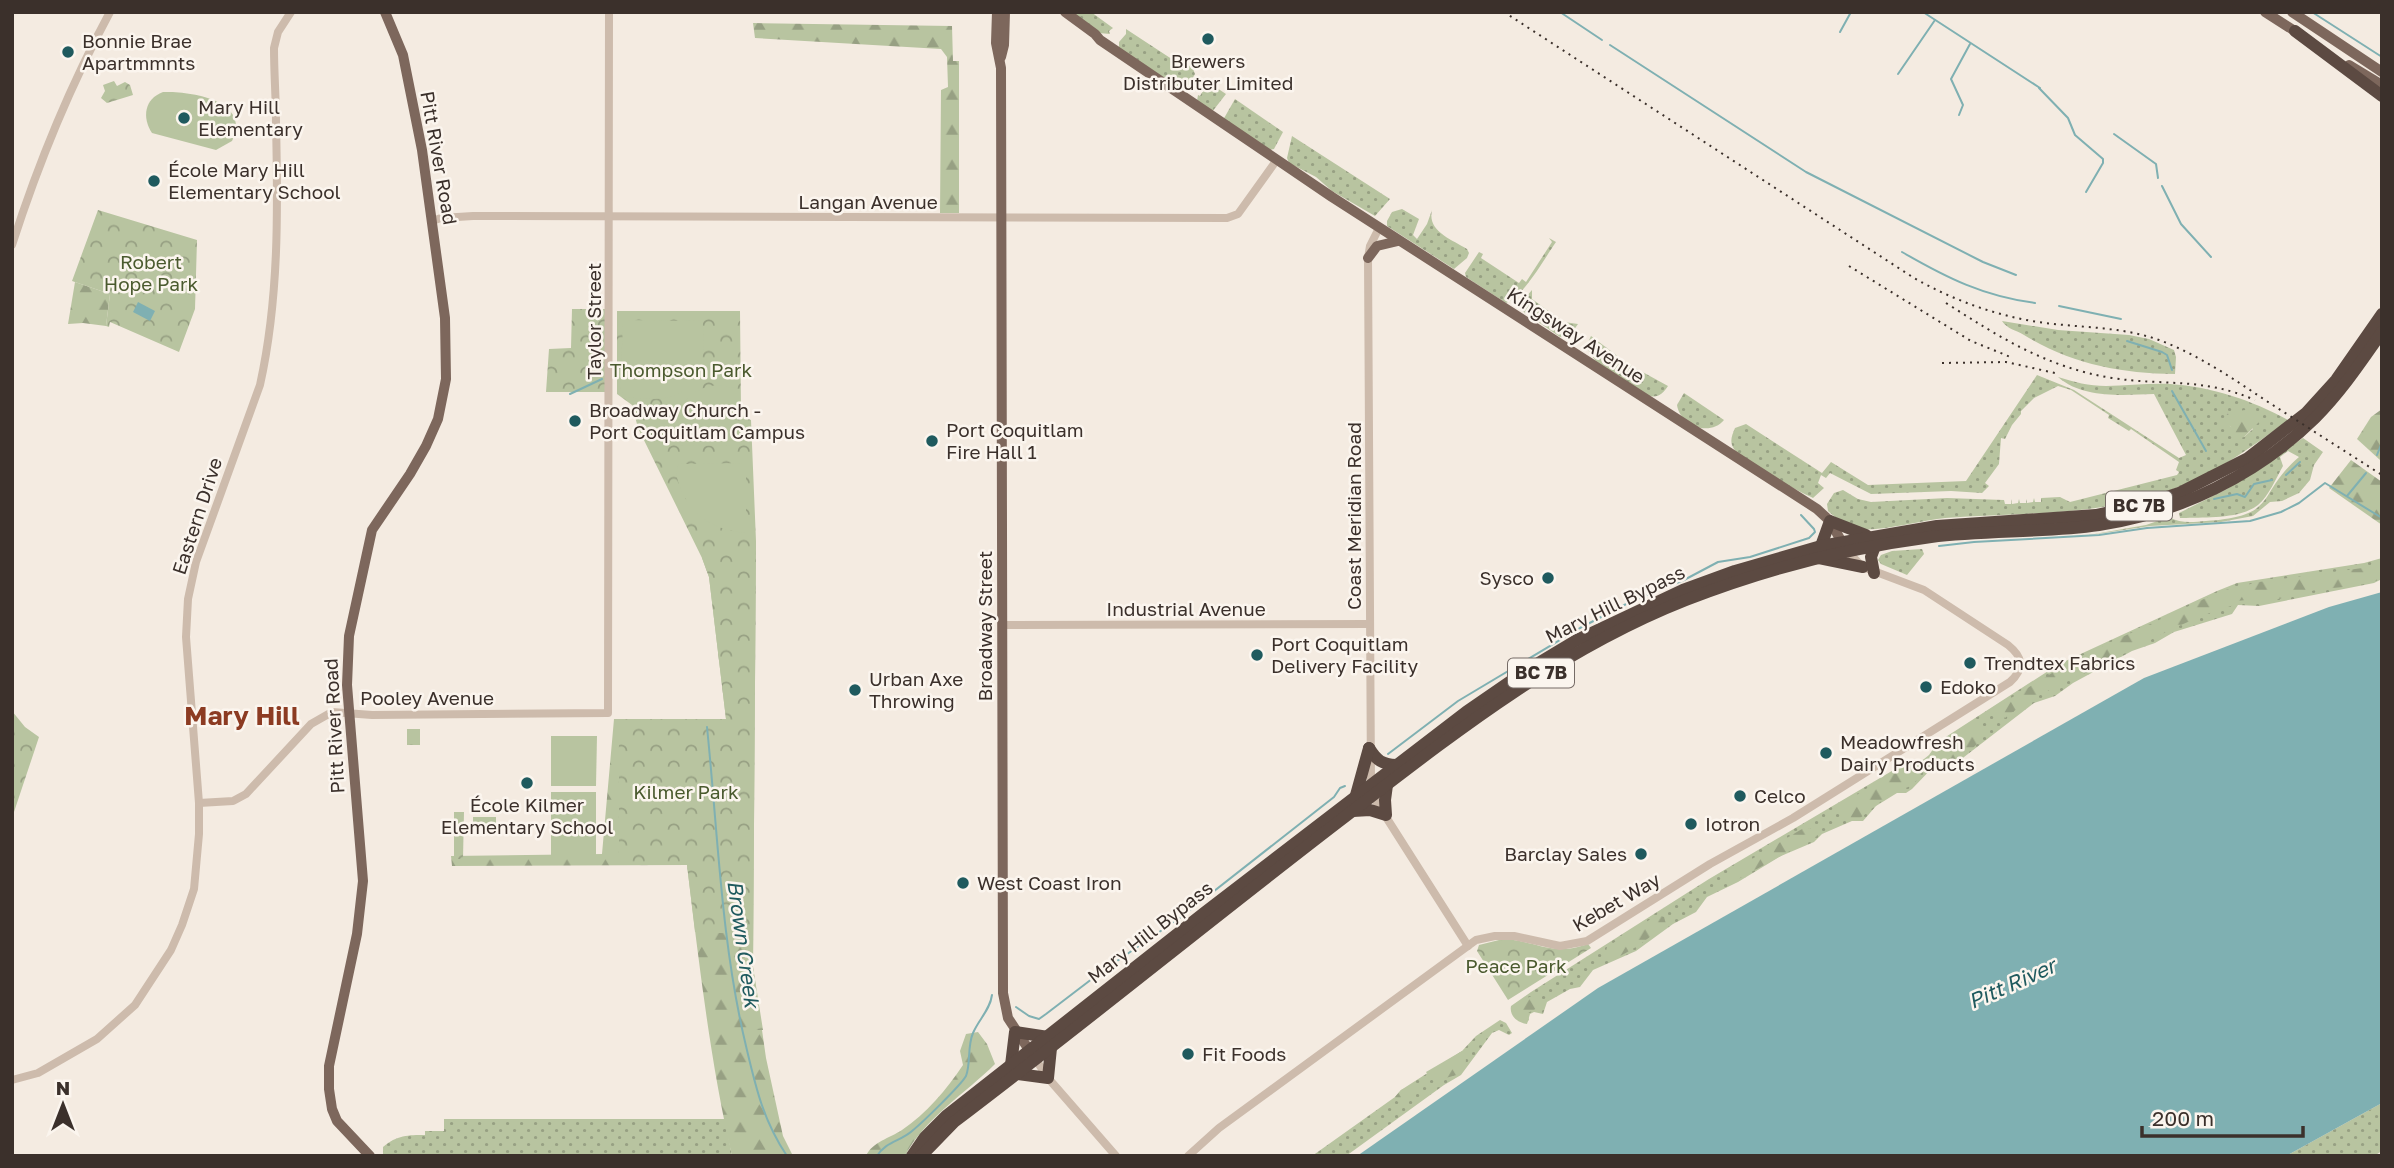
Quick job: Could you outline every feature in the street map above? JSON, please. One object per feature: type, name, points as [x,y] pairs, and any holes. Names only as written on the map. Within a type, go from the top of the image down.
[{"type":"highway","points":[[2295,31],[2382,96]]},
{"type":"highway","name":"Mary Hill Bypass","points":[[921,1156],[954,1122],[1033,1055],[1353,811],[1396,765],[1489,695],[1577,640],[1683,590],[1735,571],[1937,526],[2096,515],[2146,504],[2179,493],[2248,458],[2289,428],[2336,380],[2381,319]]},
{"type":"highway","points":[[1830,521],[1872,541],[1869,570],[1820,552],[1830,521]]},
{"type":"highway","name":"Mary Hill Bypass","points":[[1050,1043],[1204,913],[1356,796],[1387,785],[1491,706],[1583,649],[1687,599],[1820,552]]},
{"type":"highway","points":[[1369,748],[1382,764],[1396,765]]},
{"type":"highway","points":[[1356,796],[1369,748]]},
{"type":"highway","points":[[1353,811],[1370,810],[1386,815],[1384,800],[1387,785]]},
{"type":"highway","points":[[1015,1032],[1050,1043],[1048,1078],[1015,1070],[1015,1032]]},
{"type":"highway","name":"Mary Hill Bypass","points":[[912,1156],[925,1137],[946,1116],[1015,1070]]},
{"type":"main road","name":"Pitt River Road","points":[[370,1156],[339,1125],[332,1109],[329,1089],[329,1066],[357,934],[363,881],[349,714],[349,636],[372,530],[410,474],[438,419],[444,397],[447,347],[422,150],[403,55],[385,12]]},
{"type":"main road","name":"Broadway Street","points":[[997,12],[996,43],[1001,57]]},
{"type":"main road","name":"Broadway Street","points":[[1005,12],[1001,57],[1003,993],[1005,1008],[1015,1032],[1033,1055]]},
{"type":"main road","name":"Kingsway Avenue","points":[[1054,12],[1091,38],[1100,40]]},
{"type":"main road","name":"Kingsway Avenue","points":[[1065,12],[1100,40],[1276,161],[1817,509],[1830,521],[1845,546]]},
{"type":"main road","points":[[2265,12],[2382,85]]},
{"type":"main road","points":[[2292,12],[2380,71]]},
{"type":"main road","points":[[1368,258],[1377,246],[1398,241]]},
{"type":"street","points":[[12,245],[30,190],[65,104],[110,12]]},
{"type":"street","name":"Eastern Drive","points":[[12,1080],[38,1073],[97,1039],[135,1005],[171,950],[194,889],[198,865],[199,803],[187,661],[188,599],[196,562],[260,385],[271,332],[276,258],[277,167],[274,48],[278,32],[291,12]]},
{"type":"street","name":"Taylor Street","points":[[608,713],[609,12]]},
{"type":"street","name":"Langan Avenue","points":[[432,221],[466,216],[1227,218],[1238,214],[1276,161]]},
{"type":"street","name":"Coast Meridian Road","points":[[1371,790],[1368,258],[1370,246],[1379,228]]},
{"type":"street","name":"Kingsway Avenue","points":[[1845,546],[1869,570],[1917,587],[1936,597],[2008,645],[2022,661]]},
{"type":"street","name":"Industrial Avenue","points":[[1003,625],[1369,625]]},
{"type":"street","name":"Kebet Way","points":[[1188,1156],[1219,1128],[1468,946],[1484,937],[1504,935],[1557,946],[1587,941],[1710,864],[1793,818],[2010,682],[2018,675],[2022,661]]},
{"type":"street","name":"Pooley Avenue","points":[[199,803],[223,803],[240,798],[313,723],[332,712],[608,713]]},
{"type":"street","points":[[1371,790],[1468,946]]},
{"type":"street","name":"Broadway Street","points":[[1033,1055],[1048,1078],[1116,1156]]},
{"type":"green space","points":[[1070,12],[1091,12],[1113,28],[1109,31],[1110,34],[1099,33]]},
{"type":"green space","points":[[753,23],[952,26],[953,61],[959,61],[959,213],[940,213],[941,90],[948,87],[947,57],[941,49],[755,38]]},
{"type":"green space","points":[[1126,29],[1187,69],[1191,64],[1195,74],[1188,86],[1181,89],[1119,48]]},
{"type":"green space","points":[[114,81],[117,86],[125,82],[130,85],[133,95],[107,103],[101,98],[105,91],[103,85]]},
{"type":"green space","points":[[1208,82],[1226,94],[1212,112],[1197,101],[1198,95],[1200,96]]},
{"type":"green space","points":[[163,92],[202,96],[226,107],[233,116],[236,127],[232,141],[216,150],[152,133],[147,121],[147,110],[152,99]]},
{"type":"green space","points":[[1235,99],[1283,132],[1274,149],[1268,150],[1223,120]]},
{"type":"green space","points":[[1292,136],[1390,199],[1375,216],[1332,191],[1316,177],[1289,163],[1287,158]]},
{"type":"green space","points":[[1402,209],[1419,219],[1413,235],[1417,239],[1432,210],[1433,224],[1448,238],[1467,249],[1467,258],[1454,269],[1387,226],[1392,212]]},
{"type":"green space","name":"Robert Hope Park","points":[[98,210],[197,240],[195,309],[179,352],[110,322],[109,327],[106,326],[110,294],[72,281]]},
{"type":"green space","points":[[1549,238],[1556,242],[1540,267],[1520,293],[1506,303],[1466,277],[1465,273],[1479,252],[1483,254],[1481,258],[1519,283],[1522,279],[1526,282],[1552,242]]},
{"type":"green space","points":[[75,282],[110,294],[106,326],[68,324]]},
{"type":"green space","points":[[1532,290],[1532,299],[1564,322],[1578,324],[1571,334],[1560,337],[1521,310],[1519,305]]},
{"type":"green space","points":[[572,309],[605,309],[605,392],[546,392],[549,349],[571,348]]},
{"type":"green space","name":"Thompson Park","points":[[617,311],[740,311],[741,412],[751,420],[756,541],[753,967],[763,1030],[756,1030],[745,979],[745,934],[695,932],[687,865],[619,865],[619,719],[726,719],[709,577],[638,428],[632,405],[617,394]]},
{"type":"green space","name":"Thompson Park","points":[[627,320],[702,321],[704,341],[701,363],[692,383],[685,390],[670,397],[651,399],[626,397],[620,390],[623,324]]},
{"type":"green space","points":[[2002,321],[2058,330],[2149,339],[2174,350],[2175,374],[2135,372],[2078,360],[2042,345],[2009,328]]},
{"type":"green space","points":[[1591,336],[1628,364],[1668,386],[1660,394],[1649,396],[1597,363],[1586,347]]},
{"type":"green space","points":[[2037,375],[2074,390],[2179,458],[2186,455],[2154,394],[2117,395],[2091,392],[2068,384],[2058,377],[2100,386],[2162,384],[2201,388],[2260,406],[2288,420],[2214,470],[2182,486],[2137,500],[2083,510],[1945,518],[1868,529],[1847,524],[1828,511],[1827,504],[1834,493],[1843,490],[1858,499],[1871,502],[1947,498],[2004,500],[2005,504],[2011,504],[2011,499],[2012,504],[2018,503],[2019,499],[2020,503],[2026,503],[2026,499],[2027,503],[2033,502],[2034,498],[2035,502],[2041,502],[2041,498],[2060,497],[2070,502],[2177,475],[2179,462],[2131,429],[2129,431],[2108,418],[2109,415],[2071,390],[2058,386],[2034,398],[2021,411],[2005,439],[2001,438],[1999,464],[1985,483],[1989,486],[1982,493],[1951,491],[1871,494],[1830,473],[1826,478],[1821,475],[1818,483],[1824,488],[1813,498],[1783,483],[1739,455],[1734,449],[1732,438],[1735,428],[1746,424],[1822,473],[1831,462],[1868,485],[1966,481]],"holes":[[[2227,413],[2240,413],[2253,429],[2244,437],[2230,426]]]},
{"type":"green space","points":[[718,385],[734,388],[734,442],[731,446],[678,445],[674,424],[682,405],[697,391]]},
{"type":"green space","points":[[1684,393],[1724,420],[1711,428],[1696,427],[1689,423],[1679,412],[1677,405]]},
{"type":"green space","points":[[2382,409],[2380,460],[2357,439],[2371,417]]},
{"type":"green space","points":[[2244,410],[2251,412],[2260,421],[2239,439],[2230,426],[2223,423],[2228,412],[2237,413]]},
{"type":"green space","points":[[2303,438],[2323,452],[2314,465],[2310,480],[2299,493],[2282,501],[2270,502],[2253,516],[2221,522],[2150,526],[2083,536],[2146,525],[2169,517],[2192,522],[2246,514],[2264,501],[2285,470],[2299,457],[2288,451],[2280,457],[2283,466],[2272,487],[2251,510],[2214,517],[2180,518],[2179,513],[2227,489]]},
{"type":"green space","points":[[2351,460],[2382,482],[2382,525],[2329,488]]},
{"type":"green space","points":[[742,463],[746,467],[746,533],[716,526],[700,516],[687,501],[677,475],[679,464]]},
{"type":"green space","name":"Kilmer Park","points":[[756,541],[753,967],[766,1058],[783,1136],[793,1156],[732,1156],[711,1048],[687,865],[452,866],[451,856],[602,854],[614,719],[726,719],[709,577],[702,558]]},
{"type":"green space","points":[[1922,549],[1924,554],[1907,575],[1881,564],[1878,560],[1881,555],[1892,551]]},
{"type":"green space","points":[[2382,558],[2382,579],[2374,583],[2259,606],[2238,605],[2232,614],[2174,632],[2155,643],[2132,651],[2073,683],[2055,696],[2034,703],[1955,764],[1936,764],[1912,789],[1906,793],[1897,793],[1876,806],[1863,821],[1852,821],[1822,834],[1814,842],[1781,856],[1707,897],[1696,912],[1673,924],[1636,951],[1593,970],[1580,987],[1570,989],[1547,1002],[1543,1014],[1530,1014],[1527,1024],[1517,1021],[1513,1016],[1511,1006],[1531,992],[1709,879],[1902,765],[1919,763],[1938,742],[2059,664],[2237,583]]},
{"type":"green space","points":[[2382,561],[2382,578],[2376,581],[2311,591],[2252,605],[2246,600],[2236,601],[2231,606],[2182,625],[2053,688],[2005,718],[1993,709],[2075,659],[2221,591],[2259,582],[2370,567]]},
{"type":"green space","points":[[12,711],[25,727],[39,737],[14,812]]},
{"type":"green space","points":[[1972,721],[1978,723],[1984,732],[1976,745],[1964,755],[1949,761],[1934,761],[1938,748]]},
{"type":"green space","points":[[407,729],[420,729],[420,745],[407,745]]},
{"type":"green space","points":[[551,736],[597,736],[596,786],[551,786]]},
{"type":"green space","points":[[1912,763],[1923,771],[1913,785],[1889,795],[1859,819],[1848,820],[1839,814],[1842,804],[1901,767]]},
{"type":"green space","points":[[551,792],[596,792],[596,859],[551,859]]},
{"type":"green space","points":[[454,812],[464,812],[463,859],[454,859]]},
{"type":"green space","points":[[473,817],[496,817],[496,829],[473,829]]},
{"type":"green space","points":[[1810,828],[1817,836],[1735,881],[1728,880],[1725,875],[1802,829]]},
{"type":"green space","points":[[1657,915],[1664,917],[1666,924],[1654,934],[1614,959],[1605,956],[1607,947]]},
{"type":"green space","name":"Peace Park","points":[[1503,939],[1554,949],[1588,944],[1591,948],[1508,1000],[1477,951],[1479,945]]},
{"type":"green space","points":[[1535,996],[1545,1004],[1528,1013],[1529,1020],[1526,1023],[1518,1019],[1513,1013],[1513,1007]]},
{"type":"green space","points":[[1500,1020],[1506,1023],[1512,1033],[1509,1035],[1499,1030],[1492,1033],[1461,1075],[1346,1156],[1312,1156],[1401,1090],[1462,1051],[1476,1036]]},
{"type":"green space","points":[[978,1032],[987,1044],[995,1064],[934,1118],[905,1156],[866,1156],[872,1147],[911,1124],[936,1100],[963,1065],[960,1051],[966,1034]]},
{"type":"green space","points":[[1462,1051],[1466,1062],[1460,1074],[1442,1079],[1429,1077],[1426,1072]]},
{"type":"green space","points":[[1410,1086],[1419,1088],[1404,1104],[1398,1102],[1395,1097]]},
{"type":"green space","points":[[2382,1103],[2382,1151],[2374,1156],[2286,1156]]},
{"type":"green space","points":[[444,1119],[725,1119],[732,1156],[383,1154],[383,1147],[398,1138],[425,1135],[425,1131],[444,1131]]},
{"type":"water","points":[[138,302],[155,311],[150,321],[133,312]]},
{"type":"water","name":"Pitt River","points":[[2382,592],[2382,1103],[2286,1156],[1357,1156],[1598,988],[2144,678],[2329,607]]},
{"type":"waterway","points":[[1560,12],[1602,40]]},
{"type":"waterway","points":[[1840,32],[1851,12]]},
{"type":"waterway","points":[[1923,12],[2040,88]]},
{"type":"waterway","points":[[2312,12],[2382,57]]},
{"type":"waterway","points":[[1898,74],[1935,20]]},
{"type":"waterway","points":[[1959,115],[1963,105],[1951,79],[1970,44]]},
{"type":"waterway","points":[[1610,45],[1806,172],[1983,262],[2016,275]]},
{"type":"waterway","points":[[2039,88],[2068,118],[2075,135],[2103,159],[2086,192]]},
{"type":"waterway","points":[[2114,134],[2156,164],[2158,178]]},
{"type":"waterway","points":[[2162,186],[2181,224],[2211,257]]},
{"type":"waterway","points":[[1902,252],[1966,285],[1999,296],[2035,303]]},
{"type":"waterway","points":[[2059,306],[2121,319]]},
{"type":"waterway","points":[[2127,341],[2167,355],[2172,370]]},
{"type":"waterway","points":[[570,394],[602,379]]},
{"type":"waterway","points":[[2172,391],[2206,451]]},
{"type":"waterway","points":[[2381,406],[2382,412]]},
{"type":"waterway","points":[[2377,455],[2382,442]]},
{"type":"waterway","points":[[2286,475],[2300,462]]},
{"type":"waterway","points":[[2347,496],[2366,473]]},
{"type":"waterway","points":[[2214,499],[2237,494],[2245,497],[2254,484],[2272,480]]},
{"type":"waterway","points":[[1939,546],[2250,521],[2281,512],[2299,503],[2325,483],[2382,518]]},
{"type":"waterway","points":[[1388,754],[1458,701],[1580,628],[1632,601],[1684,580],[1718,562],[1750,557],[1809,538],[1815,532],[1814,529],[1801,515]]},
{"type":"waterway","name":"Brown Creek","points":[[707,727],[721,888],[738,1007],[761,1103],[787,1156]]},
{"type":"waterway","points":[[1016,1007],[1039,1019],[1181,917],[1345,786]]},
{"type":"waterway","points":[[877,1156],[884,1148],[917,1127],[966,1076],[971,1038],[992,995]]},
{"type":"railway","points":[[1504,12],[1929,286],[1974,306],[2006,315],[2038,322],[2129,332],[2159,340],[2201,359],[2382,475]]},
{"type":"railway","points":[[1849,266],[1971,341],[2013,358]]},
{"type":"railway","points":[[1946,303],[2025,350],[2066,367],[2112,378],[2218,388],[2255,400]]},
{"type":"railway","points":[[1942,363],[2006,362],[2055,373]]},
{"type":"place","name":"Brewers Distributer Limited","points":[[1208,39]]},
{"type":"place","name":"Bonnie Brae Apartmmnts","points":[[68,52]]},
{"type":"place","name":"Mary Hill Elementary","points":[[184,118]]},
{"type":"place","name":"École Mary Hill Elementary School","points":[[154,181]]},
{"type":"place","name":"Broadway Church - Port Coquitlam Campus","points":[[575,421]]},
{"type":"place","name":"Port Coquitlam Fire Hall 1","points":[[932,441]]},
{"type":"place","name":"Sysco","points":[[1548,578]]},
{"type":"place","name":"Port Coquitlam Delivery Facility","points":[[1257,655]]},
{"type":"place","name":"Trendtex Fabrics","points":[[1970,663]]},
{"type":"place","name":"Edoko","points":[[1926,687]]},
{"type":"place","name":"Urban Axe Throwing","points":[[855,690]]},
{"type":"place","name":"Meadowfresh Dairy Products","points":[[1826,753]]},
{"type":"place","name":"École Kilmer Elementary School","points":[[527,783]]},
{"type":"place","name":"Celco","points":[[1740,796]]},
{"type":"place","name":"Iotron","points":[[1691,824]]},
{"type":"place","name":"Barclay Sales","points":[[1641,854]]},
{"type":"place","name":"West Coast Iron","points":[[963,883]]},
{"type":"place","name":"Fit Foods","points":[[1188,1054]]},
{"type":"district","name":"Mary Hill","points":[[242,716]]}]
